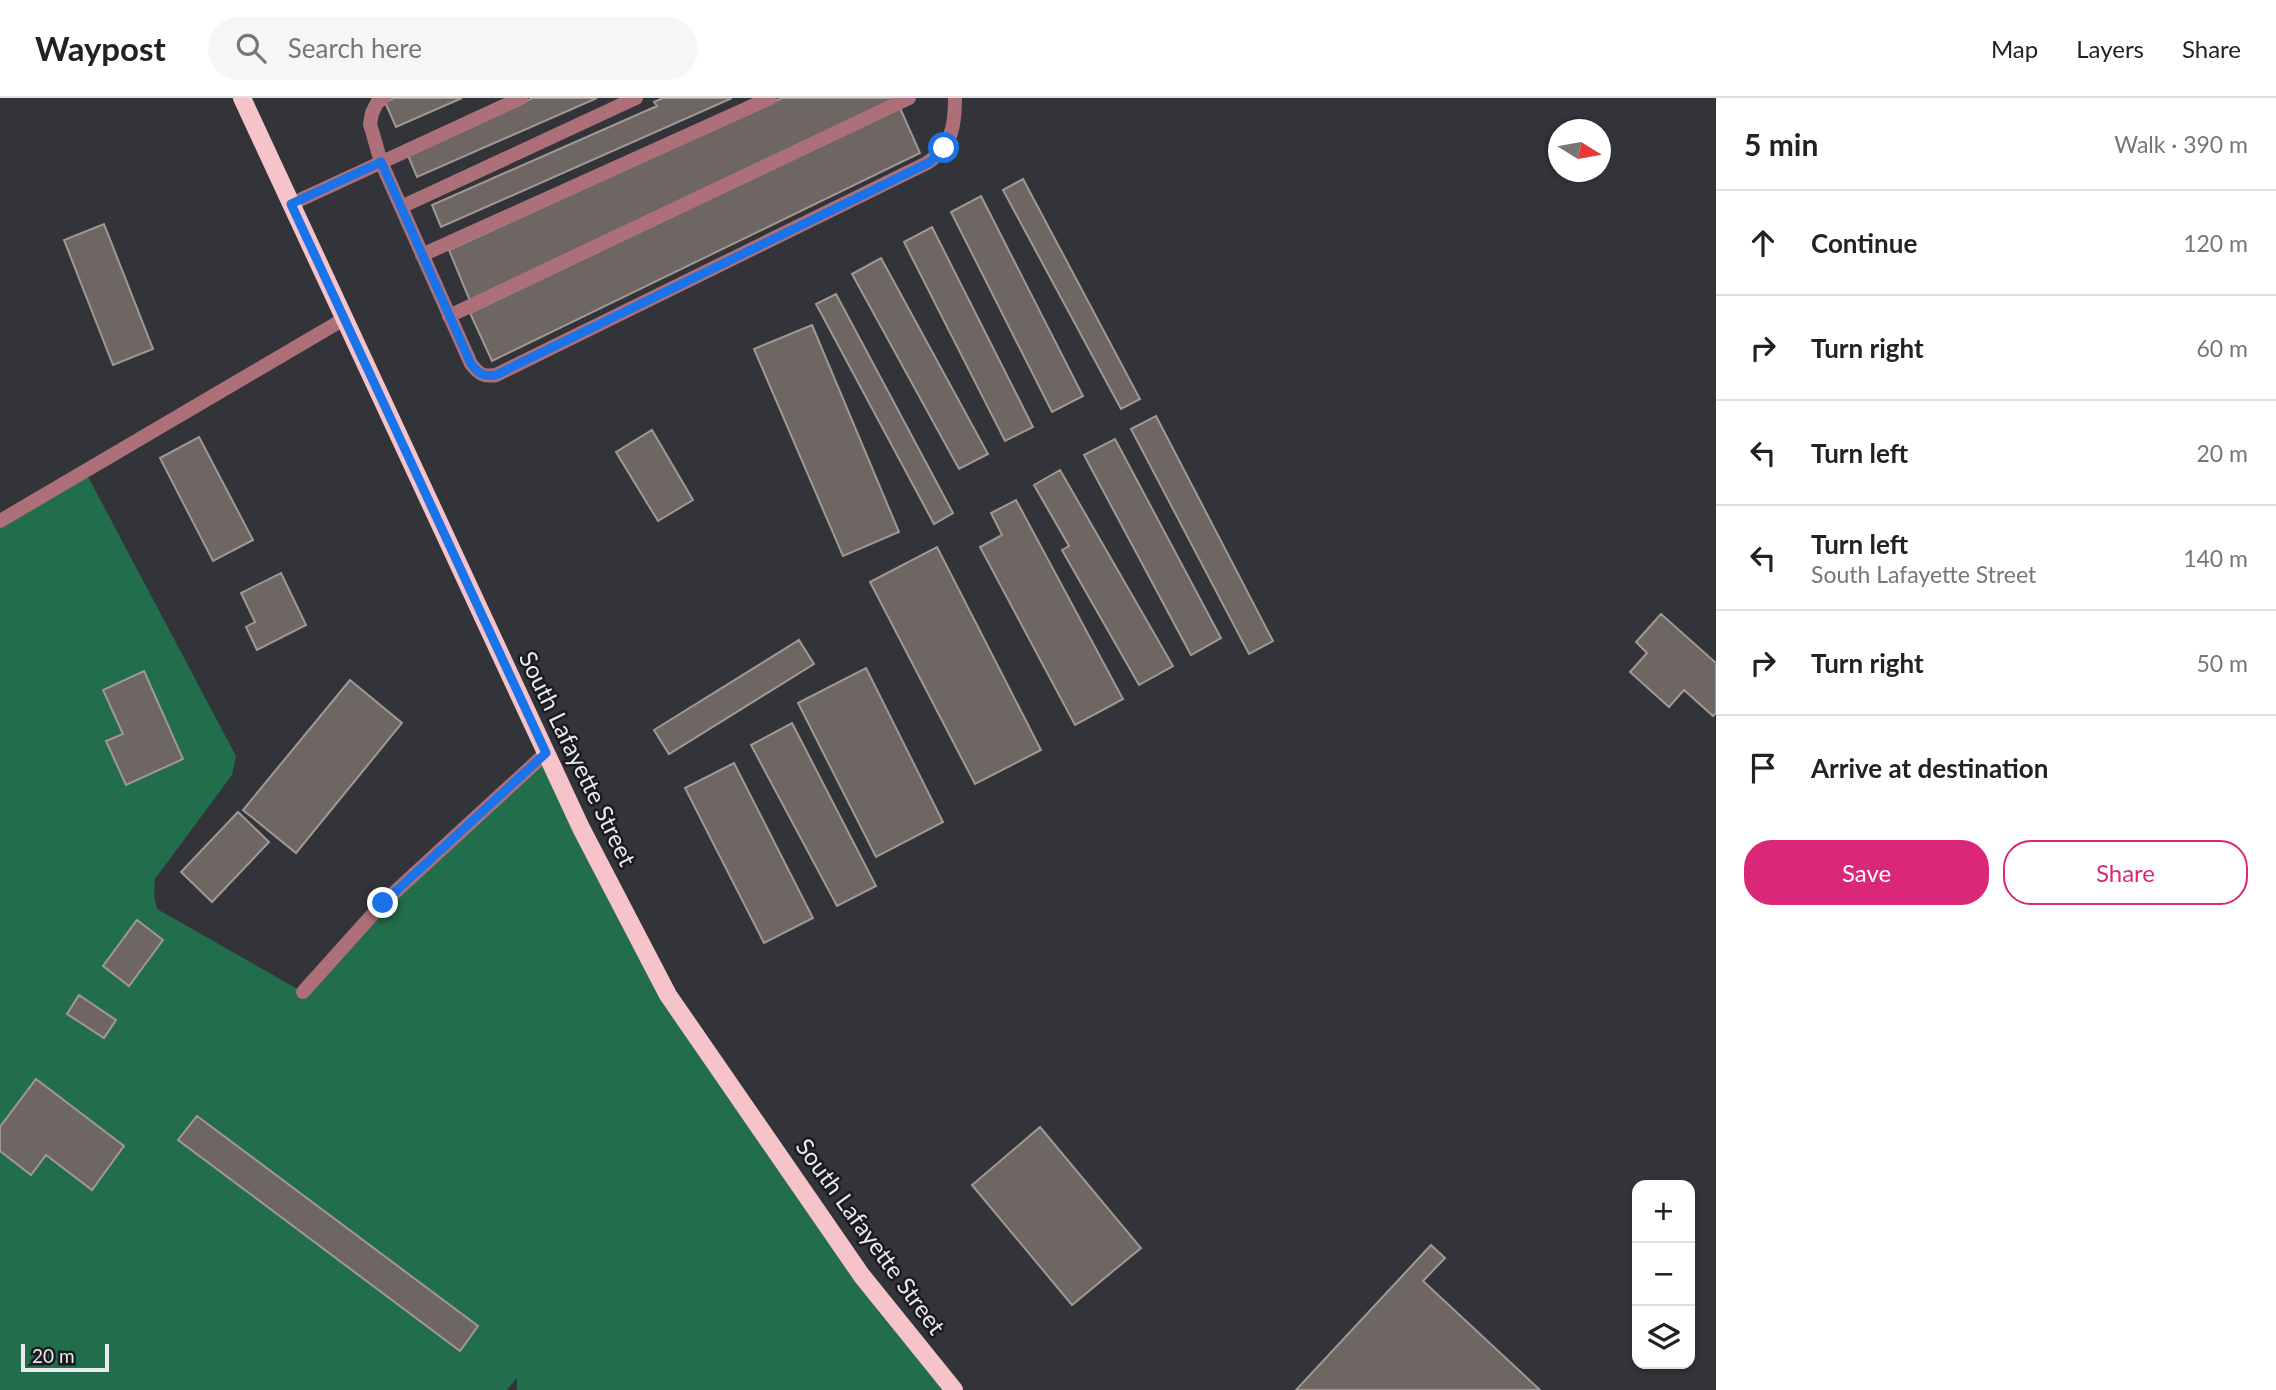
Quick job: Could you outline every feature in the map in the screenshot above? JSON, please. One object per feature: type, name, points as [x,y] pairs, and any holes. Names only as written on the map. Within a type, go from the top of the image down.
[{"type":"main road","name":"South Lafayette Street","points":[[242,98],[581,828],[668,995],[862,1276],[954,1390]]},
{"type":"street","points":[[383,98],[377,103],[370,124],[381,162],[471,364],[480,375],[486,377],[496,375],[928,163],[938,156],[953,132],[955,98]]},
{"type":"street","points":[[291,204],[521,98]]},
{"type":"street","points":[[401,207],[636,98]]},
{"type":"street","points":[[422,255],[770,98]]},
{"type":"street","points":[[449,316],[909,98]]},
{"type":"street","points":[[0,521],[344,319]]},
{"type":"street","points":[[303,992],[383,903],[546,753]]},
{"type":"green space","points":[[85,471],[236,756],[232,775],[155,879],[154,896],[157,909],[303,992],[383,903],[546,754],[668,995],[954,1390],[517,1390],[517,1378],[507,1390],[0,1390],[0,521]]},
{"type":"building","points":[[394,98],[462,98],[396,127],[385,102]]},
{"type":"building","points":[[533,98],[597,98],[417,177],[407,153]]},
{"type":"building","points":[[663,98],[732,98],[441,227],[432,205],[657,106],[654,102]]},
{"type":"building","points":[[782,98],[902,98],[470,301],[449,250]]},
{"type":"building","points":[[900,108],[920,153],[492,361],[470,313]]},
{"type":"building","points":[[1023,179],[1140,399],[1121,409],[1003,190]]},
{"type":"building","points":[[981,196],[1083,396],[1052,412],[951,212]]},
{"type":"building","points":[[104,224],[153,349],[113,365],[64,240]]},
{"type":"building","points":[[932,227],[1033,427],[1005,441],[904,242]]},
{"type":"building","points":[[881,258],[988,454],[959,469],[852,274]]},
{"type":"building","points":[[836,294],[953,513],[934,524],[816,304]]},
{"type":"building","points":[[812,325],[899,532],[843,556],[754,349]]},
{"type":"building","points":[[1156,416],[1273,641],[1249,654],[1131,429]]},
{"type":"building","points":[[652,430],[693,500],[658,521],[616,452]]},
{"type":"building","points":[[199,437],[253,540],[213,561],[160,458]]},
{"type":"building","points":[[1115,439],[1221,638],[1191,655],[1084,455]]},
{"type":"building","points":[[1060,470],[1173,666],[1139,685],[1062,550],[1069,546],[1034,485]]},
{"type":"building","points":[[1016,500],[1123,699],[1075,725],[980,547],[1002,535],[991,513]]},
{"type":"building","points":[[937,547],[1041,750],[975,784],[870,582]]},
{"type":"building","points":[[281,573],[306,625],[257,650],[246,627],[255,622],[241,593]]},
{"type":"building","points":[[1661,614],[1716,663],[1716,713],[1713,716],[1684,690],[1669,707],[1630,672],[1647,653],[1636,642]]},
{"type":"building","points":[[799,640],[814,664],[669,754],[654,730]]},
{"type":"building","points":[[866,668],[943,822],[876,857],[798,703]]},
{"type":"building","points":[[144,671],[183,759],[126,785],[106,741],[123,734],[103,690]]},
{"type":"building","points":[[350,680],[402,723],[296,853],[243,810]]},
{"type":"building","points":[[792,723],[876,886],[837,906],[751,745]]},
{"type":"building","points":[[734,763],[813,918],[764,943],[685,788]]},
{"type":"building","points":[[238,812],[269,842],[212,902],[181,872]]},
{"type":"building","points":[[137,920],[163,940],[129,986],[103,966]]},
{"type":"building","points":[[79,995],[116,1020],[104,1038],[67,1014]]},
{"type":"building","points":[[36,1079],[124,1146],[92,1190],[46,1155],[31,1175],[0,1151],[0,1127]]},
{"type":"building","points":[[197,1116],[478,1326],[460,1351],[178,1140]]},
{"type":"building","points":[[1040,1127],[1141,1248],[1072,1305],[972,1185]]},
{"type":"building","points":[[1431,1245],[1445,1258],[1423,1281],[1540,1390],[1296,1390]]},
{"type":"route","points":[[383,903],[546,753],[291,204],[381,162],[471,364],[480,375],[486,377],[496,375],[928,163],[944,148]]}]
